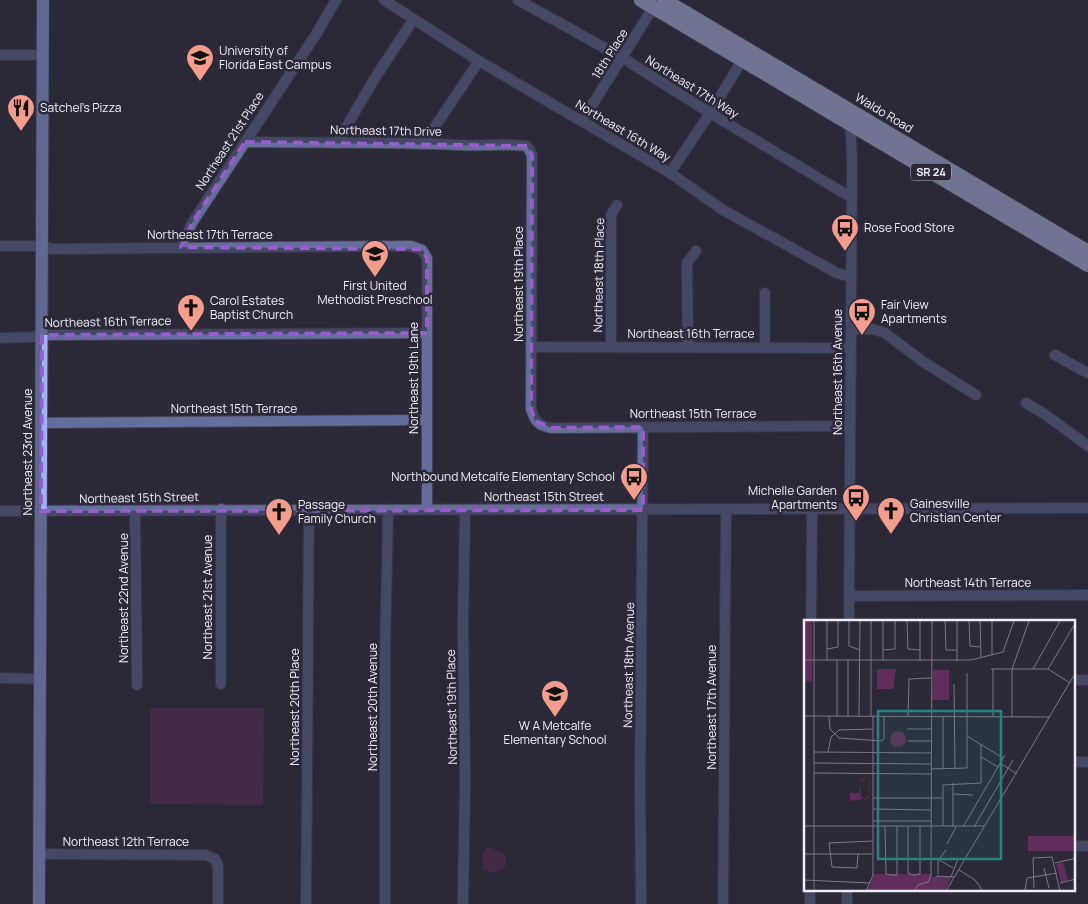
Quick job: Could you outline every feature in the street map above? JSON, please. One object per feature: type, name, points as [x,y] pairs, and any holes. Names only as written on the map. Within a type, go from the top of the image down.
[{"type":"highway","name":"SR 24","points":[[641,0],[658,3]]},
{"type":"highway","name":"Waldo Road","points":[[658,3],[1088,252]]},
{"type":"highway","name":"Waldo Road","points":[[746,55],[793,90],[851,115],[1088,265]]},
{"type":"main road","name":"Northeast 23rd Avenue","points":[[39,904],[44,0]]},
{"type":"street","name":"Northeast 21st Place","points":[[181,247],[192,223],[336,0]]},
{"type":"street","name":"Northeast 16th Way","points":[[384,0],[479,60],[670,173],[723,210],[837,273],[851,277]]},
{"type":"street","name":"Northeast 17th Way","points":[[518,0],[534,4],[852,198]]},
{"type":"street","name":"18th Place","points":[[582,121],[658,3]]},
{"type":"street","points":[[337,143],[373,81],[413,20]]},
{"type":"street","points":[[0,55],[43,55]]},
{"type":"street","points":[[670,173],[746,55]]},
{"type":"street","points":[[424,143],[479,60]]},
{"type":"street","name":"Northeast 16th Avenue","points":[[849,620],[851,115]]},
{"type":"street","name":"Northeast 17th Drive","points":[[245,142],[424,143],[465,146],[512,144],[527,146]]},
{"type":"street","name":"Northeast 19th Place","points":[[527,146],[532,154],[531,409],[537,422]]},
{"type":"street","name":"Northeast 18th Place","points":[[611,347],[611,215],[617,205]]},
{"type":"street","name":"Northeast 17th Terrace","points":[[0,246],[42,246],[52,249],[411,246],[421,249]]},
{"type":"street","name":"Northeast 19th Lane","points":[[421,249],[427,258],[427,510]]},
{"type":"street","points":[[688,347],[687,263],[696,251]]},
{"type":"street","points":[[765,293],[765,346]]},
{"type":"street","points":[[851,329],[873,329],[885,333],[922,361],[976,395]]},
{"type":"street","name":"Northeast 16th Terrace","points":[[0,338],[42,335],[427,333]]},
{"type":"street","name":"Northeast 16th Terrace","points":[[531,347],[765,346],[851,348]]},
{"type":"street","points":[[1055,355],[1088,373]]},
{"type":"street","points":[[1026,404],[1046,415],[1088,446]]},
{"type":"street","name":"Northeast 15th Terrace","points":[[42,423],[426,420]]},
{"type":"street","name":"Northeast 15th Terrace","points":[[537,422],[542,426],[552,428],[850,426]]},
{"type":"street","name":"Northeast 18th Avenue","points":[[641,904],[643,427]]},
{"type":"street","name":"Northeast 15th Street","points":[[0,511],[1088,508]]},
{"type":"street","name":"Northeast 17th Avenue","points":[[723,904],[726,509]]},
{"type":"street","points":[[811,620],[812,509]]},
{"type":"street","name":"Northeast 21st Avenue","points":[[220,510],[221,684]]},
{"type":"street","name":"Northeast 20th Place","points":[[306,904],[309,510]]},
{"type":"street","name":"Northeast 19th Place","points":[[463,904],[465,510]]},
{"type":"street","name":"Northeast 22nd Avenue","points":[[136,511],[137,685]]},
{"type":"street","name":"Northeast 20th Avenue","points":[[385,904],[385,652],[388,511]]},
{"type":"street","name":"Northeast 14th Terrace","points":[[849,596],[1088,595]]},
{"type":"street","points":[[0,678],[40,679]]},
{"type":"street","name":"Northeast 12th Terrace","points":[[40,854],[206,855],[215,859],[218,866],[218,904]]},
{"type":"highlighted area","points":[[245,142],[527,146],[532,155],[531,409],[535,421],[552,428],[643,427],[643,510],[41,511],[42,335],[427,333],[427,258],[422,249],[181,247],[192,223]]},
{"type":"shaded area","points":[[150,708],[264,708],[263,805],[150,804]]},
{"type":"shaded area","points":[[488,847],[506,855],[504,867],[494,873],[483,869],[482,854]]},
{"type":"place","name":"University of Florida East Campus","points":[[200,82]]},
{"type":"place","name":"Satchel's Pizza","points":[[21,132]]},
{"type":"place","name":"Rose Food Store","points":[[845,252]]},
{"type":"place","name":"First United Methodist Preschool","points":[[375,278]]},
{"type":"place","name":"Carol Estates Baptist Church","points":[[191,332]]},
{"type":"place","name":"Fair View Apartments","points":[[862,336]]},
{"type":"place","name":"Northbound Metcalfe Elementary School","points":[[634,501]]},
{"type":"place","name":"Michelle Garden Apartments","points":[[856,522]]},
{"type":"place","name":"Gainesville Christian Center","points":[[891,535]]},
{"type":"place","name":"Passage Family Church","points":[[279,536]]},
{"type":"place","name":"W A Metcalfe Elementary School","points":[[555,718]]}]
